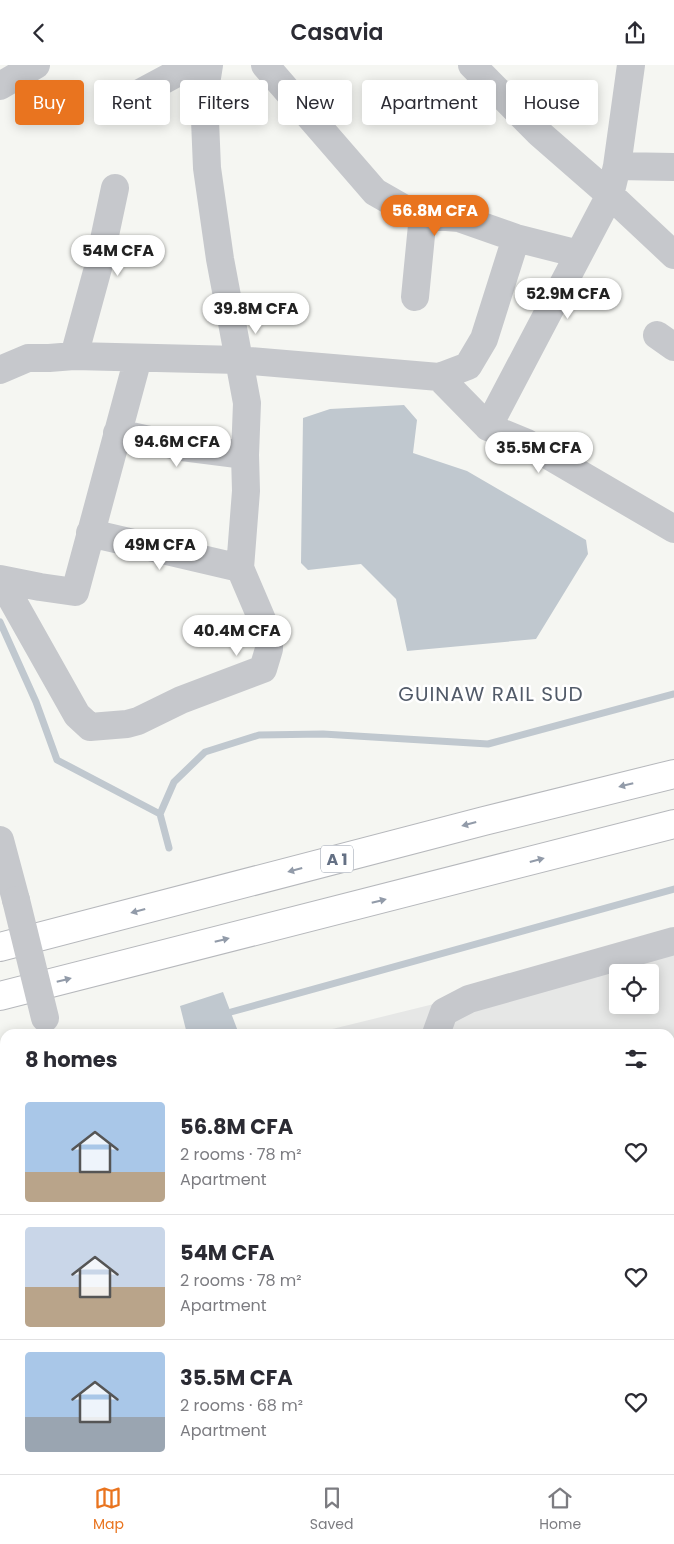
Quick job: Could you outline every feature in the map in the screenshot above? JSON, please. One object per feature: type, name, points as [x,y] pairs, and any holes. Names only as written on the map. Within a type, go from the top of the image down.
[{"type":"highway","name":"A 1","points":[[0,947],[484,821],[674,774]]},
{"type":"highway","points":[[0,997],[674,825]]},
{"type":"street","points":[[0,86],[36,65]]},
{"type":"street","points":[[164,80],[192,65]]},
{"type":"street","points":[[0,579],[77,715],[90,727],[127,724],[138,721],[181,701],[263,669],[269,649],[270,636],[240,568],[246,491],[247,403],[220,259],[207,168],[204,96],[209,65]]},
{"type":"street","points":[[265,65],[375,192],[404,208],[423,215],[458,218],[516,238],[579,254]]},
{"type":"street","points":[[472,65],[539,133],[610,195],[674,255]]},
{"type":"street","points":[[488,427],[610,195],[631,65]]},
{"type":"street","points":[[616,166],[674,167]]},
{"type":"street","points":[[74,356],[98,268],[115,188]]},
{"type":"street","points":[[415,297],[423,215]]},
{"type":"street","points":[[0,370],[28,358],[74,356],[239,360],[439,377],[468,366],[484,339],[516,238]]},
{"type":"street","points":[[0,579],[75,592],[138,358]]},
{"type":"street","points":[[439,377],[488,427],[527,443],[674,529]]},
{"type":"street","points":[[117,433],[182,447],[245,455]]},
{"type":"street","points":[[90,533],[240,568]]},
{"type":"street","points":[[0,840],[46,1026]]},
{"type":"street","points":[[438,1029],[444,1012],[469,999],[674,941]]},
{"type":"shaded area","points":[[404,405],[417,420],[413,453],[467,471],[586,540],[588,554],[536,639],[407,651],[396,599],[361,564],[308,570],[301,563],[303,418],[330,409]]},
{"type":"shaded area","points":[[674,945],[674,1029],[332,1029]]},
{"type":"shaded area","points":[[223,992],[237,1029],[186,1029],[180,1006]]},
{"type":"waterway","points":[[0,622],[36,702],[57,760],[160,814]]},
{"type":"waterway","points":[[169,848],[160,814],[174,782],[205,752],[259,735],[323,734],[488,744],[674,694]]},
{"type":"waterway","points":[[231,1012],[674,889]]},
{"type":"district","name":"GUINAW RAIL SUD","points":[[491,694]]}]
